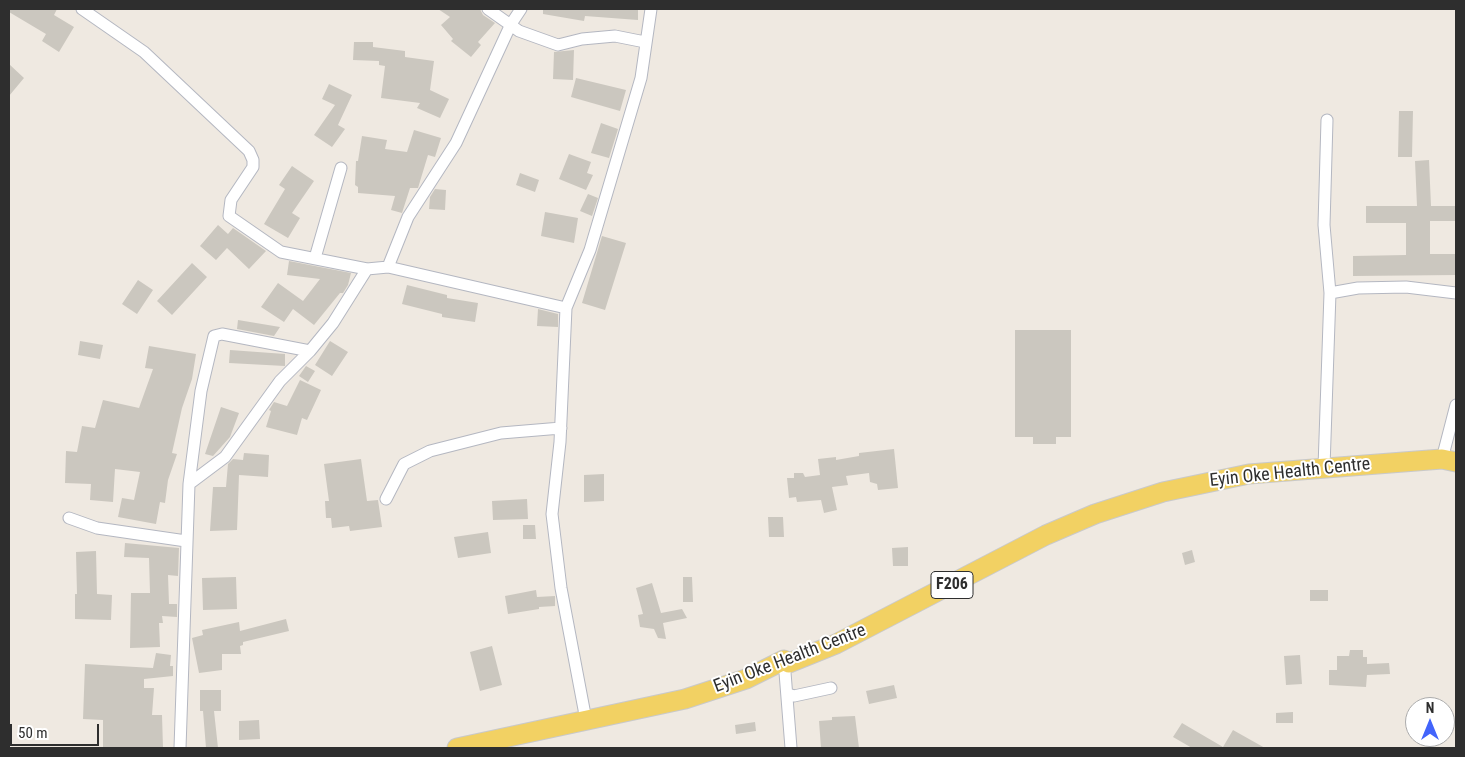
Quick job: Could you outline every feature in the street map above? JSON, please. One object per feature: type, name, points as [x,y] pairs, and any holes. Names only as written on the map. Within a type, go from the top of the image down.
[{"type":"main road","name":"Eyin Oke Health Centre","points":[[457,748],[685,699],[746,679],[784,660],[789,663],[836,644],[1046,534],[1095,514],[1163,492],[1249,474],[1324,467],[1449,460]]},
{"type":"street","points":[[82,9],[144,52],[248,151],[253,160],[253,167],[231,200],[229,216],[281,252],[367,269],[388,267],[566,308]]},
{"type":"street","points":[[488,9],[519,31],[558,45],[582,39],[615,36],[645,42]]},
{"type":"street","points":[[388,267],[408,217],[456,143],[511,24],[521,9]]},
{"type":"street","points":[[586,720],[561,588],[552,514],[561,428],[566,308],[590,250],[621,145],[640,78],[651,9]]},
{"type":"street","points":[[1324,467],[1330,293],[1324,225],[1327,120]]},
{"type":"street","points":[[315,258],[341,168]]},
{"type":"street","points":[[189,484],[225,457],[280,381],[310,351],[333,324],[367,269]]},
{"type":"street","points":[[1330,293],[1358,288],[1406,287],[1456,293]]},
{"type":"street","points":[[180,748],[189,484],[201,391],[214,336],[222,334],[310,351]]},
{"type":"street","points":[[1449,460],[1456,406]]},
{"type":"street","points":[[386,499],[404,464],[430,452],[501,433],[561,428]]},
{"type":"street","points":[[69,518],[97,528],[186,541]]},
{"type":"street","points":[[784,660],[791,748]]},
{"type":"street","points":[[788,694],[794,696],[830,688]]},
{"type":"building","points":[[9,9],[57,9],[54,15],[74,27],[59,52],[42,41],[46,34],[9,12]]},
{"type":"building","points":[[438,9],[480,9],[483,15],[495,23],[478,42],[481,45],[471,57],[451,41],[453,39],[441,25],[450,17]]},
{"type":"building","points":[[543,9],[638,9],[638,20],[585,16],[584,21],[543,14]]},
{"type":"building","points":[[354,42],[373,42],[373,47],[405,51],[405,57],[434,61],[430,90],[449,99],[440,118],[417,108],[420,103],[381,98],[385,66],[379,65],[379,61],[353,60]]},
{"type":"building","points":[[574,50],[573,80],[553,79],[554,52]]},
{"type":"building","points":[[9,64],[24,78],[9,96]]},
{"type":"building","points":[[576,78],[626,90],[620,111],[571,97]]},
{"type":"building","points":[[329,84],[352,95],[338,125],[345,129],[332,147],[314,135],[335,105],[322,99]]},
{"type":"building","points":[[1399,111],[1413,111],[1412,157],[1398,157]]},
{"type":"building","points":[[601,123],[618,129],[609,158],[591,153]]},
{"type":"building","points":[[414,130],[441,138],[435,157],[428,155],[418,188],[410,188],[402,213],[391,210],[395,196],[358,193],[358,187],[355,185],[356,161],[358,161],[362,136],[387,140],[385,149],[407,152]]},
{"type":"building","points":[[569,154],[591,162],[587,173],[593,175],[586,190],[559,179]]},
{"type":"building","points":[[1429,160],[1431,206],[1456,206],[1456,221],[1430,221],[1430,254],[1456,254],[1456,275],[1353,276],[1353,256],[1406,255],[1406,223],[1366,223],[1366,206],[1417,206],[1415,161]]},
{"type":"building","points":[[292,166],[314,181],[292,213],[300,218],[288,238],[264,224],[285,189],[279,185]]},
{"type":"building","points":[[520,173],[539,180],[535,192],[516,185]]},
{"type":"building","points":[[435,189],[446,190],[445,210],[429,209],[430,197]]},
{"type":"building","points":[[588,194],[598,198],[592,216],[580,211]]},
{"type":"building","points":[[545,212],[578,218],[574,243],[541,236]]},
{"type":"building","points":[[218,225],[228,234],[233,228],[266,251],[249,269],[227,248],[216,260],[200,246]]},
{"type":"building","points":[[602,236],[626,243],[605,310],[582,303]]},
{"type":"building","points":[[289,261],[351,273],[348,285],[343,293],[340,293],[314,325],[293,309],[284,322],[261,307],[278,283],[303,301],[320,279],[287,275]]},
{"type":"building","points":[[192,263],[207,277],[172,315],[157,301]]},
{"type":"building","points":[[138,280],[153,290],[137,314],[122,304]]},
{"type":"building","points":[[407,285],[447,295],[447,298],[478,303],[475,322],[442,317],[442,314],[402,304]]},
{"type":"building","points":[[538,309],[558,314],[558,327],[537,326]]},
{"type":"building","points":[[238,320],[280,327],[274,336],[237,329]]},
{"type":"building","points":[[1015,330],[1071,330],[1071,437],[1056,437],[1056,444],[1033,444],[1033,437],[1015,437]]},
{"type":"building","points":[[80,341],[103,345],[100,359],[78,355]]},
{"type":"building","points":[[330,341],[348,352],[332,376],[315,365]]},
{"type":"building","points":[[149,346],[196,354],[192,379],[182,408],[172,453],[177,454],[168,480],[165,503],[160,502],[156,524],[118,517],[122,498],[134,500],[140,472],[115,469],[113,502],[90,500],[91,484],[65,483],[66,451],[77,452],[82,426],[95,428],[103,400],[139,408],[153,369],[145,368]]},
{"type":"building","points":[[230,350],[285,354],[285,366],[229,363]]},
{"type":"building","points":[[306,366],[315,371],[308,382],[299,376]]},
{"type":"building","points":[[300,380],[321,390],[307,420],[302,418],[297,435],[266,427],[271,411],[269,410],[274,402],[287,406]]},
{"type":"building","points":[[221,407],[239,413],[230,437],[213,456],[205,454]]},
{"type":"building","points":[[894,449],[898,488],[878,490],[877,484],[870,482],[869,473],[846,476],[848,485],[832,487],[837,510],[824,513],[821,500],[797,502],[796,497],[789,498],[787,478],[794,478],[794,473],[803,473],[805,477],[820,475],[818,459],[836,457],[836,460],[859,456],[859,453]]},
{"type":"building","points":[[244,453],[269,455],[268,477],[239,475],[237,530],[210,531],[213,487],[226,487],[228,464],[233,459],[243,460]]},
{"type":"building","points":[[361,459],[367,501],[378,500],[382,527],[350,531],[349,526],[332,528],[331,518],[326,518],[325,501],[329,501],[324,464]]},
{"type":"building","points":[[604,474],[604,501],[584,502],[584,475]]},
{"type":"building","points":[[527,499],[528,519],[493,520],[492,501]]},
{"type":"building","points":[[768,517],[783,517],[784,537],[769,537]]},
{"type":"building","points":[[523,525],[535,525],[536,539],[523,539]]},
{"type":"building","points":[[488,532],[491,553],[458,558],[454,537]]},
{"type":"building","points":[[125,543],[179,548],[178,576],[168,575],[169,604],[177,604],[177,617],[162,616],[163,623],[159,623],[160,647],[130,648],[131,593],[150,593],[149,558],[124,557]]},
{"type":"building","points":[[908,547],[908,566],[893,566],[892,548]]},
{"type":"building","points":[[1192,550],[1195,562],[1185,565],[1182,553]]},
{"type":"building","points":[[96,551],[97,594],[112,595],[111,620],[75,619],[75,594],[77,594],[76,552]]},
{"type":"building","points":[[236,577],[237,609],[203,610],[202,578]]},
{"type":"building","points":[[683,577],[692,577],[693,602],[683,602]]},
{"type":"building","points":[[652,583],[661,613],[682,609],[687,618],[663,623],[666,639],[658,638],[654,629],[640,627],[638,615],[643,614],[636,588]]},
{"type":"building","points":[[536,590],[537,597],[555,596],[555,606],[539,607],[539,609],[508,614],[505,596]]},
{"type":"building","points":[[1310,590],[1328,590],[1328,601],[1310,601]]},
{"type":"building","points":[[286,619],[289,631],[243,642],[243,645],[240,646],[241,654],[222,654],[222,670],[199,673],[192,638],[203,635],[202,630],[239,622],[240,631]]},
{"type":"building","points":[[492,646],[502,685],[480,691],[470,652]]},
{"type":"building","points":[[1350,650],[1363,650],[1363,657],[1367,657],[1367,664],[1389,663],[1390,674],[1367,675],[1366,687],[1329,685],[1329,670],[1337,670],[1337,656],[1349,656]]},
{"type":"building","points":[[156,653],[171,655],[170,666],[173,666],[173,676],[144,679],[144,688],[154,688],[152,715],[162,715],[163,748],[103,748],[103,720],[83,719],[85,664],[153,668]]},
{"type":"building","points":[[1300,655],[1302,684],[1286,685],[1284,656]]},
{"type":"building","points":[[894,685],[897,698],[869,704],[866,691]]},
{"type":"building","points":[[200,690],[221,690],[221,711],[214,711],[218,748],[206,748],[203,711],[200,711]]},
{"type":"building","points":[[1293,712],[1293,723],[1276,723],[1276,713]]},
{"type":"building","points":[[855,716],[859,748],[821,748],[819,721],[832,720],[832,717]]},
{"type":"building","points":[[259,720],[260,739],[239,740],[239,721]]},
{"type":"building","points":[[755,722],[756,731],[736,734],[735,725]]},
{"type":"building","points":[[1182,723],[1223,747],[1233,730],[1265,748],[1192,748],[1173,737]]}]
